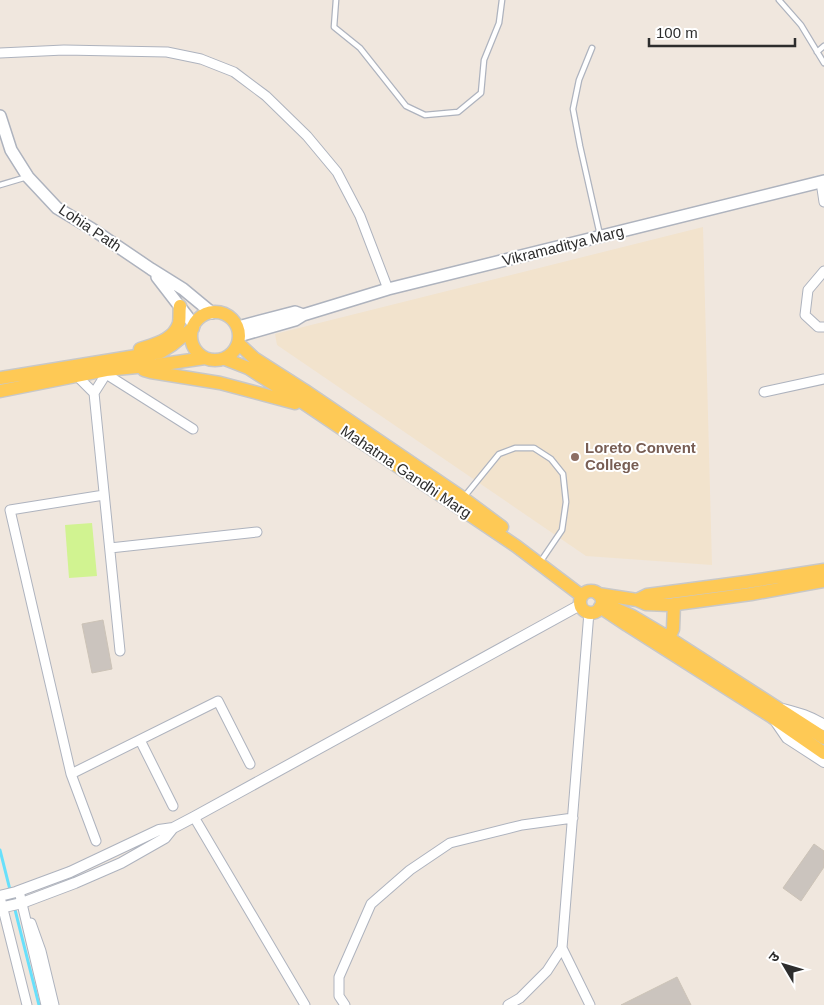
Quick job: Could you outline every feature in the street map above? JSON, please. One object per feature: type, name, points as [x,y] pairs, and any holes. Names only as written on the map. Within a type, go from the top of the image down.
[{"type":"main road","name":"Lohia Path","points":[[0,116],[11,150],[28,177],[58,208],[183,289],[212,313]]},
{"type":"main road","name":"Vikramaditya Marg","points":[[238,335],[295,312],[303,315],[388,289],[823,182]]},
{"type":"main road","points":[[151,269],[194,327],[192,334],[193,344],[197,352],[205,358]]},
{"type":"main road","points":[[81,370],[111,355],[154,345],[165,340],[174,332],[179,322],[180,306]]},
{"type":"main road","points":[[0,378],[81,370],[106,372],[205,358],[213,360],[225,359],[236,348],[238,335],[234,321],[226,315],[212,313],[200,318],[194,327],[161,352],[81,370],[0,391]]},
{"type":"main road","name":"Mahatma Gandhi Marg","points":[[238,335],[254,358],[463,498],[543,558],[591,601],[632,616],[669,638],[776,713]]},
{"type":"main road","name":"Mahatma Gandhi Marg","points":[[225,359],[248,368],[305,404],[516,546],[627,625],[776,713]]},
{"type":"main road","points":[[136,367],[151,372],[220,382],[295,403],[305,404]]},
{"type":"main road","points":[[637,600],[647,595],[824,570]]},
{"type":"main road","points":[[591,601],[637,600],[646,604],[674,604],[751,594],[824,580]]},
{"type":"main road","points":[[669,638],[673,629],[674,604]]},
{"type":"main road","points":[[776,713],[796,727],[824,753]]},
{"type":"main road","points":[[796,727],[824,738]]},
{"type":"street","points":[[0,53],[64,50],[167,52],[201,59],[234,72],[266,96],[306,136],[337,172],[360,216],[388,289]]},
{"type":"street","points":[[823,182],[824,202]]},
{"type":"street","points":[[824,271],[808,290],[805,314],[818,327],[824,327]]},
{"type":"street","points":[[81,370],[80,379],[94,392]]},
{"type":"street","points":[[120,652],[94,392],[106,372],[193,429]]},
{"type":"street","points":[[764,392],[824,379]]},
{"type":"street","points":[[96,841],[71,774],[10,510],[104,495]]},
{"type":"street","points":[[110,548],[257,532]]},
{"type":"street","points":[[27,1005],[1,896],[70,872],[159,830],[173,828],[591,601]]},
{"type":"street","points":[[508,1005],[520,998],[547,971],[562,948],[591,601]]},
{"type":"street","points":[[71,774],[218,701],[250,764]]},
{"type":"street","points":[[824,725],[801,713],[776,713],[788,738],[824,762]]},
{"type":"street","points":[[140,740],[172,806]]},
{"type":"street","points":[[194,817],[305,1005]]},
{"type":"street","points":[[345,1005],[339,996],[339,977],[371,904],[410,870],[450,843],[522,825],[573,818]]},
{"type":"street","points":[[3,907],[21,907],[121,863],[165,838],[173,828]]},
{"type":"street","points":[[70,872],[75,883]]},
{"type":"street","points":[[18,891],[46,1005]]},
{"type":"street","points":[[21,907],[29,918],[41,951],[54,1005]]},
{"type":"street","points":[[562,948],[590,1005]]},
{"type":"lane","points":[[336,0],[334,27],[360,48],[406,106],[425,115],[458,112],[481,93],[484,60],[499,23],[502,0]]},
{"type":"lane","points":[[779,0],[801,25],[824,63]]},
{"type":"lane","points":[[817,52],[824,46]]},
{"type":"lane","points":[[592,48],[579,80],[573,109],[600,237]]},
{"type":"lane","points":[[0,186],[28,177]]},
{"type":"lane","points":[[463,498],[499,454],[516,448],[534,448],[551,459],[563,474],[566,502],[562,530],[543,558]]},
{"type":"shaded area","name":"Loreto Convent College","points":[[703,227],[712,565],[586,556],[277,345],[275,334]]},
{"type":"green space","points":[[92,523],[97,576],[69,578],[65,525]]},
{"type":"building","points":[[103,620],[112,669],[92,673],[82,624]]},
{"type":"building","points":[[814,844],[824,851],[824,867],[801,901],[783,888]]},
{"type":"building","points":[[677,977],[691,1005],[621,1005]]},
{"type":"waterway","points":[[0,850],[39,1005]]},
{"type":"place","name":"Loreto Convent College","points":[[575,457]]}]
